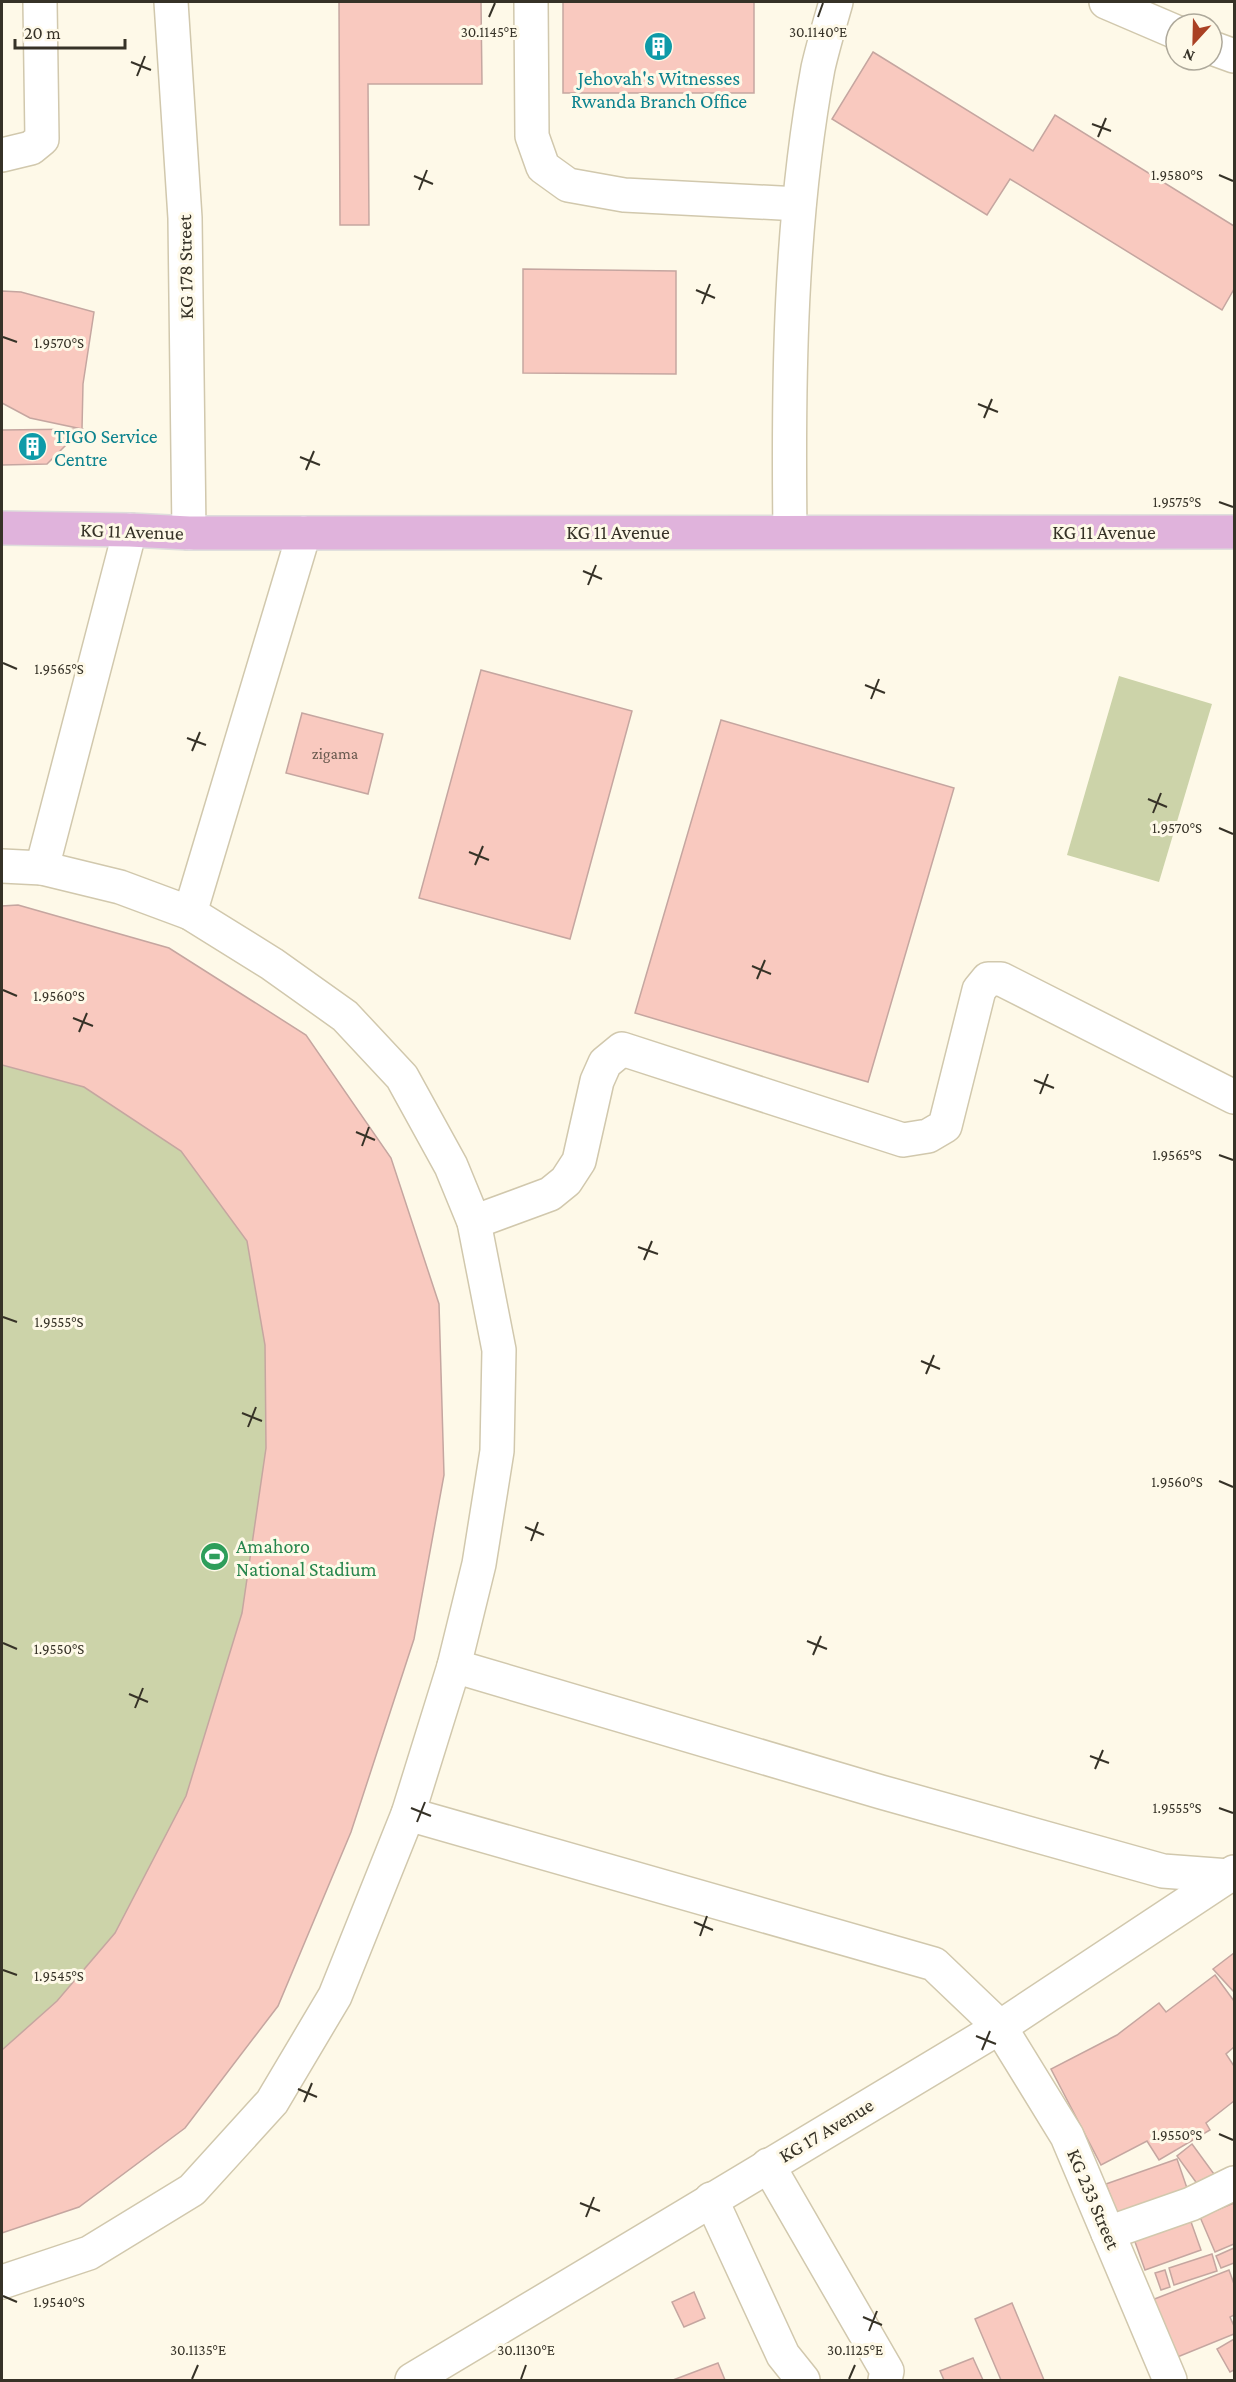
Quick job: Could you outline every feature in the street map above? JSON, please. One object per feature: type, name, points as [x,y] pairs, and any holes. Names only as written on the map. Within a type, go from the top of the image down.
[{"type":"main road","name":"KG 11 Avenue","points":[[2,528],[189,533],[1234,532]]},
{"type":"street","points":[[2,154],[31,148],[42,139],[39,2]]},
{"type":"street","name":"KG 178 Street","points":[[171,2],[185,218],[189,533]]},
{"type":"street","points":[[531,2],[532,136],[543,167],[568,185],[624,195],[799,204]]},
{"type":"street","points":[[790,532],[788,418],[799,204],[819,67],[836,2]]},
{"type":"street","points":[[1106,2],[1164,27]]},
{"type":"street","points":[[42,868],[130,530]]},
{"type":"street","points":[[190,913],[304,533]]},
{"type":"street","points":[[2,866],[42,868],[120,887],[190,913],[272,964],[345,1016],[402,1077],[451,1166],[474,1222],[499,1350],[497,1451],[479,1564],[454,1666],[408,1814],[335,1996],[272,2102],[192,2190],[89,2253],[2,2282]]},
{"type":"street","points":[[474,1222],[550,1194],[566,1181],[579,1161],[597,1081],[605,1063],[622,1048],[903,1140],[928,1136],[945,1126],[979,990],[988,979],[1001,979],[1234,1097]]},
{"type":"street","points":[[454,1666],[881,1792],[1163,1871],[1232,1874]]},
{"type":"street","name":"KG 233 Street","points":[[408,1814],[934,1964],[1000,2027],[1067,2136],[1170,2380]]},
{"type":"street","name":"KG 17 Avenue","points":[[412,2380],[1000,2027],[1232,1874]]},
{"type":"street","points":[[768,2165],[886,2371],[885,2380]]},
{"type":"street","points":[[1108,2233],[1191,2204],[1234,2183]]},
{"type":"street","points":[[711,2199],[783,2355],[803,2380]]},
{"type":"green space","points":[[1119,676],[1212,704],[1159,882],[1067,855]]},
{"type":"green space","name":"Amahoro National Stadium","points":[[18,905],[169,948],[306,1035],[391,1158],[439,1304],[444,1475],[414,1639],[351,1832],[278,2006],[185,2128],[79,2207],[2,2233],[2,906]]},
{"type":"building","points":[[339,2],[481,2],[482,84],[368,84],[369,225],[340,225]]},
{"type":"building","name":"Jehovah's Witnesses Rwanda Branch Office","points":[[563,2],[754,2],[754,93],[563,93]]},
{"type":"building","points":[[873,52],[1033,151],[1055,115],[1234,226],[1234,289],[1222,310],[1010,179],[987,215],[832,119]]},
{"type":"building","points":[[523,269],[676,271],[676,374],[523,373]]},
{"type":"building","points":[[2,291],[21,292],[94,312],[83,384],[82,429],[30,418],[2,403]]},
{"type":"building","name":"TIGO Service Centre","points":[[82,429],[47,464],[2,465],[2,430]]},
{"type":"building","points":[[481,670],[632,711],[570,939],[419,898]]},
{"type":"building","points":[[302,713],[383,734],[368,794],[286,773]]},
{"type":"building","points":[[721,720],[954,788],[868,1082],[635,1013]]},
{"type":"building","points":[[18,905],[169,948],[306,1035],[391,1158],[439,1304],[444,1475],[414,1639],[351,1832],[278,2006],[185,2128],[79,2207],[2,2233],[2,2050],[57,2001],[115,1933],[186,1796],[242,1613],[266,1448],[265,1345],[247,1241],[181,1151],[84,1087],[2,1065],[2,906]]},
{"type":"building","points":[[1234,1953],[1234,1992],[1213,1969]]},
{"type":"building","points":[[1215,1975],[1234,2001],[1234,2047],[1226,2054],[1234,2066],[1234,2101],[1206,2123],[1210,2130],[1159,2160],[1147,2141],[1101,2165],[1051,2069],[1117,2035],[1159,2003],[1166,2012]]},
{"type":"building","points":[[1192,2144],[1214,2174],[1198,2185],[1177,2156]]},
{"type":"building","points":[[1177,2159],[1188,2191],[1118,2216],[1106,2184]]},
{"type":"building","points":[[1234,2203],[1234,2244],[1215,2252],[1200,2217]]},
{"type":"building","points":[[1190,2219],[1201,2250],[1145,2270],[1134,2239]]},
{"type":"building","points":[[1234,2248],[1234,2263],[1221,2268],[1216,2256]]},
{"type":"building","points":[[1212,2254],[1217,2271],[1174,2285],[1169,2268]]},
{"type":"building","points":[[1165,2270],[1170,2287],[1161,2290],[1155,2273]]},
{"type":"building","points":[[1229,2270],[1234,2284],[1234,2315],[1230,2317],[1234,2326],[1234,2334],[1175,2358],[1152,2300]]},
{"type":"building","points":[[694,2292],[705,2318],[684,2327],[672,2302]]},
{"type":"building","points":[[1012,2303],[1044,2380],[1001,2380],[975,2319]]},
{"type":"building","points":[[1234,2339],[1234,2370],[1230,2372],[1217,2349]]},
{"type":"building","points":[[973,2358],[983,2380],[944,2380],[940,2371]]},
{"type":"building","points":[[718,2363],[725,2380],[673,2380]]},
{"type":"place","name":"Jehovah's Witnesses Rwanda Branch Office","points":[[659,47]]},
{"type":"place","name":"TIGO Service Centre","points":[[33,447]]},
{"type":"place","name":"Amahoro National Stadium","points":[[215,1557]]}]
